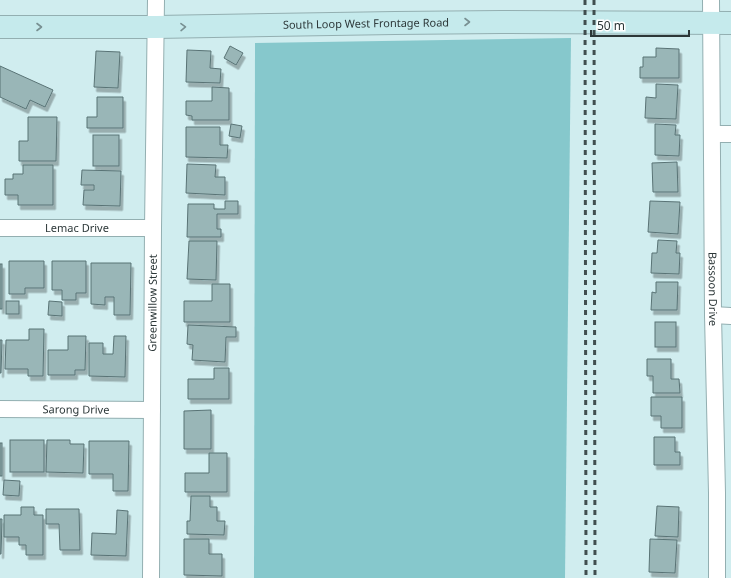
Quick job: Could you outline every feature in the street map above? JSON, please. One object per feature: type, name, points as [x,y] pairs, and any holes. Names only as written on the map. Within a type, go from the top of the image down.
[{"type":"main road","name":"South Loop West Frontage Road","points":[[0,27],[156,27],[425,23],[721,23]]},
{"type":"street","name":"Greenwillow Street","points":[[151,578],[156,0]]},
{"type":"street","name":"Bassoon Drive","points":[[711,0],[721,23],[712,134],[713,315],[724,493],[716,578]]},
{"type":"street","points":[[712,134],[731,134]]},
{"type":"street","name":"Lemac Drive","points":[[0,228],[153,228]]},
{"type":"street","points":[[713,315],[731,316]]},
{"type":"street","name":"Sarong Drive","points":[[0,409],[152,410]]},
{"type":"shaded area","points":[[571,38],[565,578],[254,578],[255,43]]},
{"type":"building","points":[[230,46],[243,53],[236,65],[224,58]]},
{"type":"building","points":[[656,48],[679,49],[679,78],[640,78],[640,67],[643,67],[643,57],[656,57]]},
{"type":"building","points":[[187,50],[211,51],[210,68],[221,69],[220,83],[186,82]]},
{"type":"building","points":[[96,51],[120,52],[118,88],[94,87]]},
{"type":"building","points":[[0,66],[53,90],[45,107],[30,100],[26,109],[0,97]]},
{"type":"building","points":[[656,84],[678,85],[676,119],[645,118],[646,97],[656,98]]},
{"type":"building","points":[[212,87],[229,88],[229,120],[192,120],[192,116],[186,115],[186,101],[212,101]]},
{"type":"building","points":[[97,97],[123,97],[123,128],[87,128],[87,117],[97,117]]},
{"type":"building","points":[[28,117],[57,117],[56,161],[19,161],[19,141],[28,141]]},
{"type":"building","points":[[231,124],[242,126],[240,138],[229,136]]},
{"type":"building","points":[[655,124],[676,125],[675,135],[680,135],[679,156],[655,155]]},
{"type":"building","points":[[186,127],[220,127],[220,145],[228,145],[227,158],[186,157]]},
{"type":"building","points":[[93,135],[119,135],[119,166],[93,166]]},
{"type":"building","points":[[677,162],[678,192],[653,192],[652,163]]},
{"type":"building","points":[[187,164],[216,165],[215,177],[225,177],[225,195],[186,193]]},
{"type":"building","points":[[23,165],[53,165],[53,205],[18,205],[18,195],[5,195],[5,179],[13,179],[13,174],[23,174]]},
{"type":"building","points":[[82,170],[121,171],[120,206],[83,205],[84,190],[94,190],[94,185],[81,185]]},
{"type":"building","points":[[225,201],[238,201],[238,214],[217,214],[217,229],[221,229],[221,237],[187,237],[188,204],[214,204],[214,209],[225,209]]},
{"type":"building","points":[[650,201],[680,202],[678,234],[648,232]]},
{"type":"building","points":[[658,240],[677,241],[676,253],[680,253],[679,274],[651,273],[652,253],[657,253]]},
{"type":"building","points":[[189,241],[217,241],[216,280],[187,279]]},
{"type":"building","points":[[9,261],[44,261],[44,288],[25,288],[25,294],[9,294]]},
{"type":"building","points":[[52,261],[86,261],[86,293],[76,293],[76,300],[62,300],[62,290],[52,290]]},
{"type":"building","points":[[91,263],[131,263],[130,315],[114,315],[114,297],[105,297],[105,305],[91,304]]},
{"type":"building","points":[[0,264],[2,264],[2,309],[0,309]]},
{"type":"building","points":[[656,282],[678,282],[677,310],[651,310],[652,292],[656,293]]},
{"type":"building","points":[[212,284],[230,284],[230,322],[184,322],[184,301],[212,301]]},
{"type":"building","points":[[6,301],[19,301],[19,314],[6,314]]},
{"type":"building","points":[[49,301],[62,302],[62,316],[48,315]]},
{"type":"building","points":[[655,322],[676,322],[676,347],[655,347]]},
{"type":"building","points":[[188,325],[236,327],[236,337],[226,337],[225,362],[192,360],[193,345],[187,344]]},
{"type":"building","points":[[29,329],[44,329],[43,376],[28,376],[28,369],[5,369],[6,340],[29,340]]},
{"type":"building","points":[[68,336],[86,336],[85,370],[75,370],[75,375],[48,375],[48,350],[68,350]]},
{"type":"building","points":[[114,336],[126,336],[125,377],[89,376],[89,343],[103,343],[103,354],[113,354]]},
{"type":"building","points":[[0,340],[2,340],[1,373],[0,373]]},
{"type":"building","points":[[647,359],[671,359],[671,379],[679,379],[680,393],[653,393],[653,376],[647,376]]},
{"type":"building","points":[[214,368],[229,368],[229,399],[188,399],[188,379],[214,379]]},
{"type":"building","points":[[651,397],[682,397],[682,428],[661,428],[661,416],[651,416]]},
{"type":"building","points":[[211,410],[211,449],[184,449],[184,411]]},
{"type":"building","points":[[654,437],[675,437],[675,452],[680,452],[680,465],[654,465]]},
{"type":"building","points":[[10,440],[44,440],[44,472],[10,472]]},
{"type":"building","points":[[47,440],[70,440],[70,444],[84,444],[83,473],[46,472]]},
{"type":"building","points":[[89,441],[129,441],[128,491],[113,491],[113,474],[89,474]]},
{"type":"building","points":[[0,443],[2,443],[2,476],[0,476]]},
{"type":"building","points":[[209,453],[227,453],[227,492],[185,492],[185,473],[209,473]]},
{"type":"building","points":[[4,480],[20,481],[19,496],[3,495]]},
{"type":"building","points":[[191,496],[210,496],[210,507],[217,507],[217,521],[225,521],[224,535],[187,534],[187,521],[190,521]]},
{"type":"building","points":[[657,506],[679,507],[678,537],[655,536]]},
{"type":"building","points":[[21,507],[34,507],[34,515],[43,515],[43,555],[26,555],[26,545],[19,545],[19,537],[4,537],[4,515],[21,515]]},
{"type":"building","points":[[46,509],[79,509],[80,550],[60,550],[59,524],[46,524]]},
{"type":"building","points":[[117,510],[128,511],[126,556],[91,555],[92,533],[116,534]]},
{"type":"building","points":[[0,519],[2,519],[1,554],[0,554]]},
{"type":"building","points":[[184,539],[209,539],[209,554],[222,554],[222,576],[184,575]]},
{"type":"building","points":[[650,539],[677,540],[675,573],[649,572]]},
{"type":"railway","points":[[585,0],[586,578]]},
{"type":"railway","points":[[594,0],[595,578]]}]
